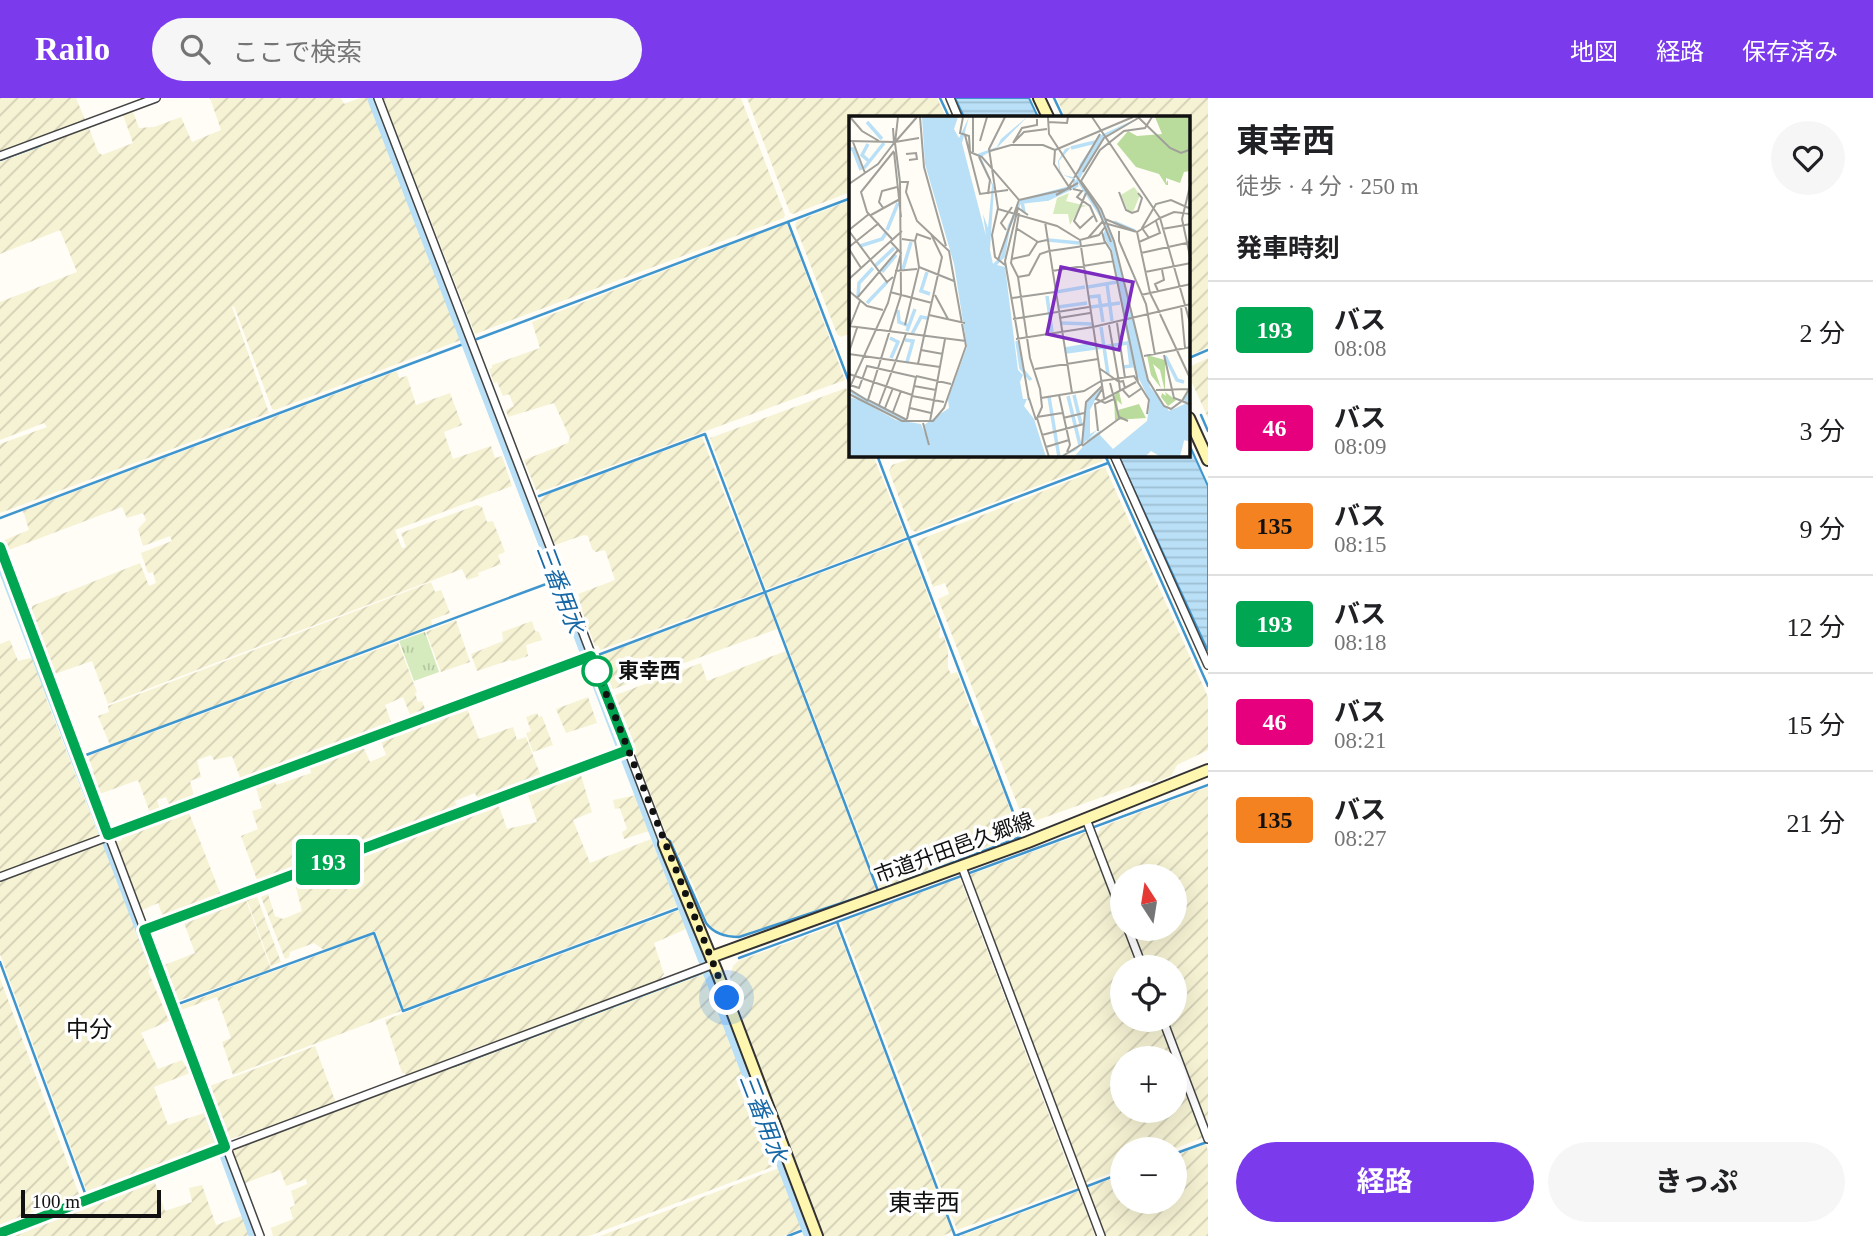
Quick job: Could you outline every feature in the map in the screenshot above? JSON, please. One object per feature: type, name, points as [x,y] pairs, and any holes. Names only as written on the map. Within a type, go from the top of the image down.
[{"type":"street","points":[[0,156],[156,98]]},
{"type":"street","points":[[378,98],[587,657],[664,844],[817,1236]]},
{"type":"street","points":[[950,98],[958,116]]},
{"type":"street","points":[[1039,98],[1048,116]]},
{"type":"street","points":[[1190,420],[1208,460]]},
{"type":"street","points":[[1115,457],[1208,665]]},
{"type":"street","points":[[0,547],[223,1148],[260,1236]]},
{"type":"street","points":[[0,877],[587,657]]},
{"type":"street","points":[[144,930],[624,751]]},
{"type":"street","name":"市道升田邑久郷線","points":[[709,964],[1089,825],[1208,770]]},
{"type":"street","points":[[1089,825],[1110,880]]},
{"type":"street","points":[[964,872],[1101,1236]]},
{"type":"street","points":[[0,1233],[709,964]]},
{"type":"street","points":[[1168,1032],[1208,1139]]},
{"type":"shaded area","points":[[0,98],[76,98],[86,122],[0,154]]},
{"type":"shaded area","points":[[210,98],[341,98],[344,104],[360,98],[369,98],[461,340],[275,410],[272,409],[234,306],[232,307],[269,413],[0,513],[0,444],[47,427],[44,423],[0,440],[0,302],[77,272],[60,230],[0,254],[0,162],[89,128],[98,152],[102,155],[133,143],[123,115],[133,112],[139,128],[154,127],[181,117],[192,142],[221,130]]},
{"type":"shaded area","points":[[383,98],[741,98],[785,215],[784,218],[475,334]]},
{"type":"shaded area","points":[[747,98],[937,98],[946,116],[849,116],[849,193],[790,213]]},
{"type":"shaded area","points":[[1057,98],[1208,98],[1208,347],[1190,356],[1190,116],[1065,116]]},
{"type":"shaded area","points":[[849,201],[849,334],[841,337],[837,334],[795,225],[797,221]]},
{"type":"shaded area","points":[[787,223],[845,380],[540,492],[539,489],[536,490],[524,460],[568,443],[570,438],[554,403],[508,417],[506,410],[514,406],[509,394],[503,396],[497,382],[494,383],[489,369],[492,365],[540,348],[532,322]]},
{"type":"shaded area","points":[[1208,358],[1208,418],[1190,378],[1190,367]]},
{"type":"shaded area","points":[[397,371],[399,378],[407,376],[416,405],[450,393],[462,425],[444,432],[453,459],[491,446],[495,458],[502,456],[512,486],[395,530],[402,548],[406,547],[401,533],[477,505],[482,507],[487,522],[493,521],[505,552],[498,555],[501,564],[467,580],[462,569],[108,704],[92,661],[52,675],[27,610],[140,563],[149,586],[156,583],[153,572],[148,573],[141,553],[172,541],[170,536],[143,546],[138,529],[146,520],[143,513],[127,518],[122,507],[6,551],[2,541],[29,530],[23,511]]},
{"type":"shaded area","points":[[846,388],[849,395],[849,457],[874,457],[906,537],[766,589],[710,438]]},
{"type":"shaded area","points":[[702,437],[762,591],[600,650],[598,645],[595,646],[578,594],[615,580],[605,550],[596,552],[592,549],[588,536],[584,535],[555,545],[539,502],[545,495]]},
{"type":"shaded area","points":[[915,457],[1102,457],[1103,461],[916,532],[911,530],[889,471],[892,465]]},
{"type":"shaded area","points":[[1105,467],[1208,697],[1208,750],[1177,765],[1171,776],[1152,783],[1147,781],[1032,822],[1023,819],[938,599],[949,594],[945,583],[933,587],[916,541]]},
{"type":"shaded area","points":[[908,541],[940,628],[939,638],[944,637],[948,651],[948,668],[951,674],[957,672],[973,716],[970,719],[974,726],[978,726],[1020,835],[880,889],[767,593]]},
{"type":"shaded area","points":[[431,582],[435,592],[441,590],[450,613],[431,620],[432,625],[110,745],[98,716],[109,712],[108,706]]},
{"type":"shaded area","points":[[764,594],[777,629],[611,690],[604,674],[609,672],[602,655]]},
{"type":"shaded area","points":[[456,620],[470,662],[441,672],[426,632]]},
{"type":"shaded area","points":[[532,621],[542,640],[526,645],[528,656],[477,671],[471,654],[503,641],[502,632]]},
{"type":"shaded area","points":[[10,640],[18,661],[34,657],[48,697],[46,698],[99,836],[0,872],[0,644]]},
{"type":"shaded area","points":[[398,642],[417,692],[418,702],[422,701],[427,714],[412,720],[403,697],[385,705],[393,727],[369,736],[363,735],[363,738],[242,783],[232,756],[214,760],[211,755],[197,760],[201,777],[190,781],[194,796],[192,801],[171,809],[166,797],[157,800],[161,813],[112,830],[112,826],[150,813],[138,780],[97,795],[89,772],[93,770],[88,756]]},
{"type":"shaded area","points":[[786,651],[876,890],[739,936],[726,935],[712,928],[707,922],[694,887],[671,840],[668,839],[613,696],[701,663],[707,681]]},
{"type":"shaded area","points":[[588,697],[597,723],[566,733],[556,709]]},
{"type":"shaded area","points":[[466,706],[479,739],[513,727],[517,740],[526,737],[542,779],[479,802],[475,793],[455,801],[458,810],[259,885],[241,836],[258,829],[252,811],[262,808],[255,785],[274,778],[276,785],[311,773],[310,765],[363,746],[370,762],[386,755],[380,738]]},
{"type":"shaded area","points":[[537,713],[539,717],[542,716],[553,745],[533,752],[526,733],[531,731],[526,717]]},
{"type":"shaded area","points":[[580,772],[592,812],[573,820],[590,863],[651,839],[677,906],[404,1009],[375,931],[324,950],[314,943],[290,952],[285,959],[261,897],[268,894],[275,916],[283,919],[302,911],[295,884],[300,876],[419,835],[498,803],[507,829],[537,822],[527,792]]},
{"type":"shaded area","points":[[1208,787],[1208,1133],[1187,1078],[1187,1046],[1175,1046],[1170,1032],[1187,1032],[1187,955],[1141,955],[1136,942],[1187,941],[1187,864],[1110,864],[1110,874],[1096,837],[1101,827]]},
{"type":"shaded area","points":[[637,795],[649,831],[624,839],[622,832],[627,829],[620,808],[615,809],[613,800]]},
{"type":"shaded area","points":[[188,810],[222,898],[164,920],[158,903],[140,911],[116,842],[122,840],[122,836]]},
{"type":"shaded area","points":[[1087,832],[1110,892],[1110,942],[1129,942],[1134,955],[1110,955],[1110,1032],[1164,1032],[1169,1046],[1110,1046],[1110,1123],[1187,1123],[1187,1094],[1204,1137],[1187,1144],[1187,1137],[1110,1137],[1110,1174],[1085,1183],[969,875]]},
{"type":"shaded area","points":[[102,842],[152,968],[148,971],[169,1021],[141,1033],[158,1069],[182,1060],[190,1073],[154,1087],[168,1125],[204,1113],[217,1147],[93,1194],[87,1192],[0,954],[0,880]]},
{"type":"shaded area","points":[[960,878],[1076,1187],[957,1230],[841,922]]},
{"type":"shaded area","points":[[245,897],[271,969],[175,1002],[162,966],[195,953],[183,920]]},
{"type":"shaded area","points":[[257,897],[281,962],[271,966],[247,900]]},
{"type":"shaded area","points":[[680,910],[686,929],[654,943],[664,974],[659,981],[406,1076],[402,1073],[385,1020]]},
{"type":"shaded area","points":[[836,925],[952,1232],[942,1236],[823,1236],[748,1038],[730,977],[733,966],[738,961]]},
{"type":"shaded area","points":[[373,935],[401,1011],[233,1075],[222,1042],[231,1038],[217,997],[181,1010],[179,1006]]},
{"type":"shaded area","points":[[704,974],[777,1165],[589,1236],[273,1236],[271,1228],[293,1219],[290,1208],[295,1205],[291,1191],[307,1184],[306,1179],[286,1186],[280,1170],[243,1184],[230,1150]]},
{"type":"shaded area","points":[[0,978],[80,1197],[0,1228]]},
{"type":"shaded area","points":[[315,1046],[336,1103],[245,1137],[243,1135],[227,1140],[207,1087]]},
{"type":"shaded area","points":[[1206,1144],[1208,1151],[1208,1236],[1104,1236],[1087,1188],[1110,1179],[1110,1214],[1187,1214],[1187,1151]]},
{"type":"shaded area","points":[[779,1168],[802,1227],[783,1236],[600,1236]]},
{"type":"shaded area","points":[[154,1180],[165,1211],[192,1202],[189,1188],[202,1185],[216,1225],[244,1215],[251,1236],[5,1236]]},
{"type":"shaded area","points":[[1079,1191],[1095,1236],[961,1236]]},
{"type":"green space","points":[[425,632],[439,672],[414,681],[399,641]]},
{"type":"water","points":[[955,98],[1029,98],[1038,116],[964,116]]},
{"type":"water","points":[[1190,446],[1208,486],[1208,651],[1119,457],[1190,457]]},
{"type":"waterway","name":"三番用水","points":[[372,98],[809,1236]]},
{"type":"waterway","points":[[940,98],[949,116]]},
{"type":"waterway","points":[[1054,98],[1063,116]]},
{"type":"waterway","points":[[0,160],[41,145]]},
{"type":"waterway","points":[[477,339],[849,199]]},
{"type":"waterway","points":[[788,222],[849,382]]},
{"type":"waterway","points":[[0,518],[466,343]]},
{"type":"waterway","points":[[1190,358],[1208,350]]},
{"type":"waterway","points":[[1201,415],[1208,431]]},
{"type":"waterway","points":[[539,496],[705,434],[878,891]]},
{"type":"waterway","points":[[878,457],[1021,833]]},
{"type":"waterway","points":[[1106,457],[1208,686]]},
{"type":"waterway","points":[[598,655],[1108,463]]},
{"type":"waterway","points":[[0,561],[152,960]]},
{"type":"waterway","points":[[86,755],[557,580]]},
{"type":"waterway","points":[[739,958],[1208,785]]},
{"type":"waterway","points":[[670,841],[706,923],[721,934],[739,937],[878,891],[1020,837]]},
{"type":"waterway","points":[[962,876],[1011,1007]]},
{"type":"waterway","points":[[178,1004],[374,933],[403,1011],[682,907]]},
{"type":"waterway","points":[[837,922],[955,1236]]},
{"type":"waterway","points":[[0,962],[85,1193]]},
{"type":"waterway","points":[[454,1066],[707,971]]},
{"type":"waterway","points":[[169,1003],[254,1236]]},
{"type":"waterway","points":[[1187,1149],[1207,1142]]},
{"type":"waterway","points":[[955,1236],[1110,1178]]},
{"type":"waterway","points":[[788,1236],[806,1229]]},
{"type":"bus line","name":"193","points":[[0,547],[108,835],[591,656],[628,750],[144,930],[225,1147],[0,1233]]},
{"type":"place","name":"東幸西","points":[[597,671]]},
{"type":"district","name":"中分","points":[[89,1029]]},
{"type":"district","name":"東幸西","points":[[924,1203]]},
{"type":"route","points":[[597,671],[727,998]]}]
